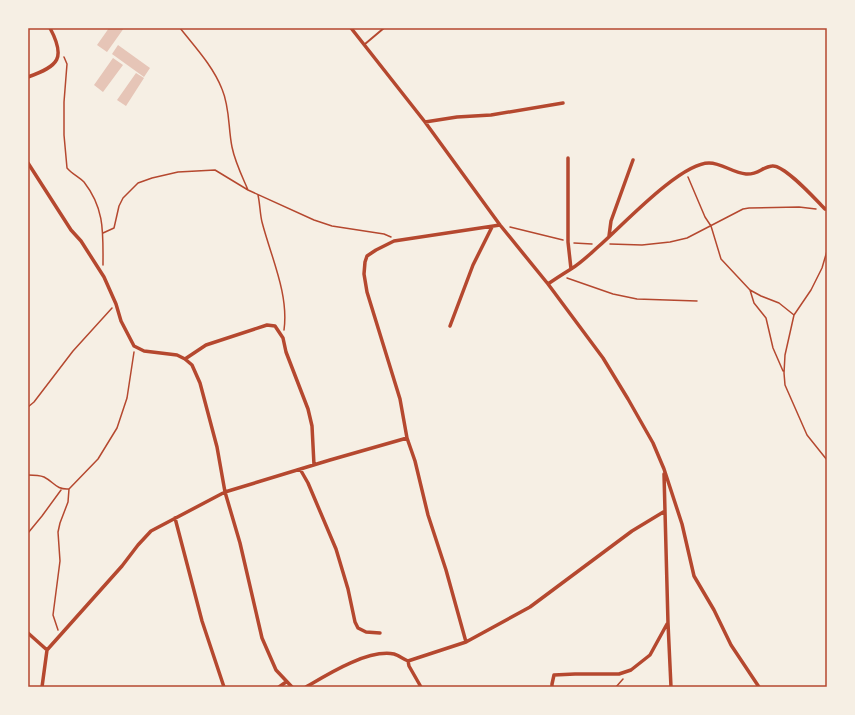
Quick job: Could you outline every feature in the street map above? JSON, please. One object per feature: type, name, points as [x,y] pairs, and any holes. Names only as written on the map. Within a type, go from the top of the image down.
[{"type":"street","points":[[28,78],[45,70],[57,61],[60,52],[50,28]]},
{"type":"street","points":[[351,28],[425,122],[500,225],[548,284],[603,358],[653,444],[664,470],[682,524],[694,576],[714,610],[731,646],[759,687]]},
{"type":"street","points":[[425,122],[456,117],[491,115],[563,103]]},
{"type":"street","points":[[568,158],[568,242],[571,269]]},
{"type":"street","points":[[609,236],[612,221],[633,160]]},
{"type":"street","points":[[28,163],[71,230],[81,241],[104,277],[116,304],[121,321],[134,346],[144,351],[177,355],[185,359],[192,366],[200,383],[217,447],[225,492],[240,543],[262,638],[276,670],[292,687]]},
{"type":"street","points":[[548,284],[571,269],[600,245],[662,189],[695,166],[709,163],[722,166],[735,172],[755,174],[774,165],[806,189],[826,209]]},
{"type":"street","points":[[466,642],[446,570],[428,515],[415,461],[407,438],[400,399],[364,274],[365,262],[368,256],[376,250],[394,242],[500,225]]},
{"type":"street","points":[[450,326],[473,265],[492,227]]},
{"type":"street","points":[[185,359],[206,345],[267,325],[276,326],[283,338],[286,352],[308,410],[312,426],[314,465]]},
{"type":"street","points":[[42,687],[47,650],[151,531],[225,492],[407,438]]},
{"type":"street","points":[[300,469],[308,483],[336,549],[348,589],[355,622],[358,628],[366,632],[380,633]]},
{"type":"street","points":[[664,470],[671,687]]},
{"type":"street","points":[[306,687],[349,664],[368,656],[394,654],[408,661],[466,642],[530,607],[632,531],[665,511]]},
{"type":"street","points":[[175,518],[202,621],[224,687]]},
{"type":"street","points":[[552,687],[554,676],[574,674],[619,674],[631,670],[650,655],[668,623]]},
{"type":"street","points":[[28,634],[47,650]]},
{"type":"street","points":[[408,661],[420,687]]},
{"type":"street","points":[[279,687],[286,682]]},
{"type":"lane","points":[[364,44],[384,28]]},
{"type":"path","points":[[180,28],[213,71],[222,89],[228,107],[232,146],[238,168],[248,190]]},
{"type":"path","points":[[60,52],[67,64],[64,102],[64,135],[67,168],[70,172],[82,180],[93,194],[101,216],[104,277]]},
{"type":"path","points":[[103,233],[114,228],[119,206],[124,198],[138,183],[178,172],[215,170],[248,190],[314,220],[332,226],[384,234],[392,237],[394,242]]},
{"type":"path","points":[[686,171],[705,216],[711,226],[721,259],[750,290],[761,296],[779,302],[794,315]]},
{"type":"path","points":[[258,195],[262,222],[273,257],[284,303],[285,325],[283,338]]},
{"type":"path","points":[[500,225],[568,242],[600,245],[619,244],[642,246],[687,238],[743,209],[799,207],[826,209]]},
{"type":"path","points":[[827,251],[822,268],[811,290],[794,315],[784,372],[785,385],[807,435],[827,460]]},
{"type":"path","points":[[560,276],[613,294],[637,299],[697,302]]},
{"type":"path","points":[[750,290],[754,302],[766,318],[773,348],[784,372]]},
{"type":"path","points":[[28,408],[73,351],[116,304]]},
{"type":"path","points":[[59,636],[53,615],[60,561],[58,532],[60,523],[68,502],[69,489],[98,459],[116,428],[127,398],[134,346]]},
{"type":"path","points":[[28,475],[38,475],[44,477],[61,489],[69,489]]},
{"type":"path","points":[[28,533],[61,489]]},
{"type":"building","points":[[109,28],[124,28],[107,52],[97,45]]},
{"type":"building","points":[[118,45],[150,68],[144,77],[112,54]]},
{"type":"building","points":[[113,58],[123,65],[103,92],[94,85]]},
{"type":"building","points":[[136,73],[144,78],[126,106],[117,100]]}]
